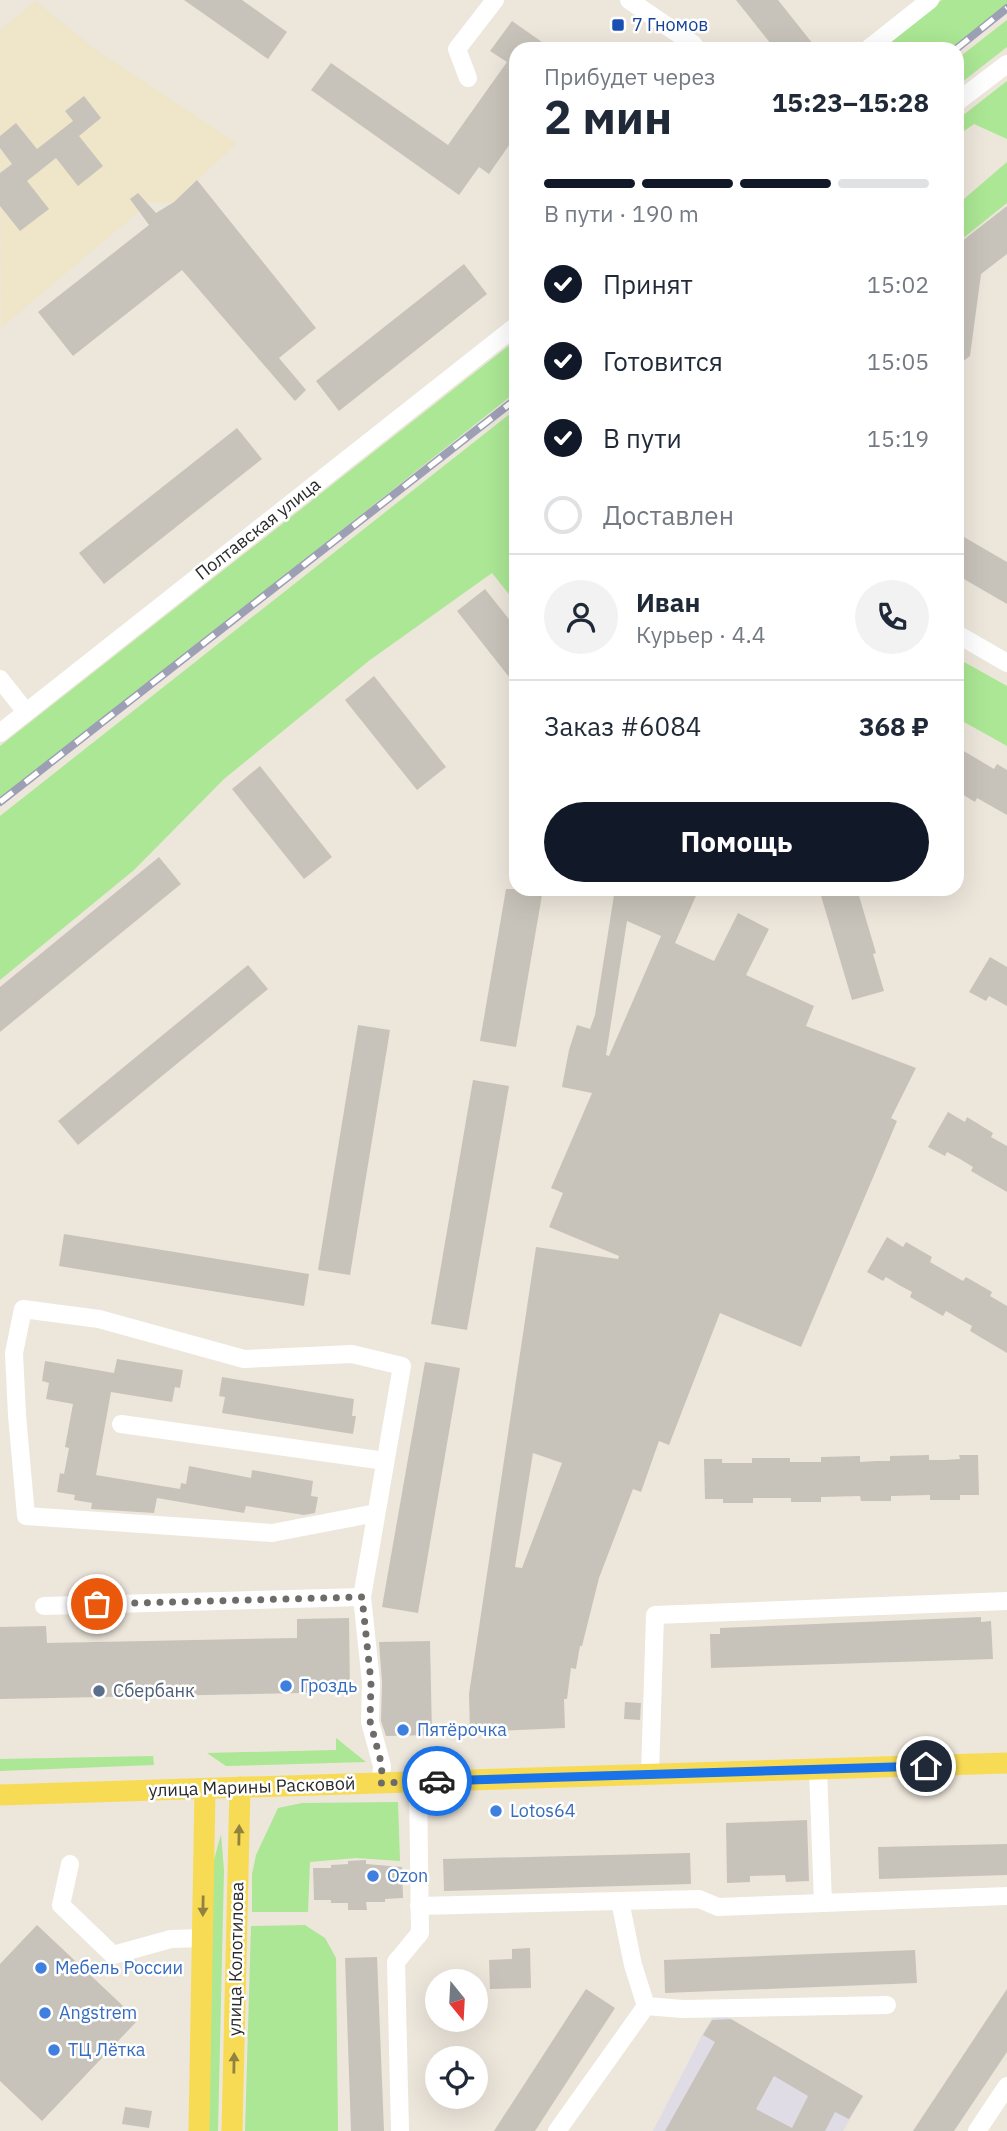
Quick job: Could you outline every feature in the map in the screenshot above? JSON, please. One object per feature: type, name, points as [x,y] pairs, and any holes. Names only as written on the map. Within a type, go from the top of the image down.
[{"type":"main road","name":"улица Марины Расковой","points":[[0,1795],[1007,1763]]},
{"type":"main road","name":"улица Колотилова","points":[[232,2131],[240,1787]]},
{"type":"main road","name":"улица Колотилова","points":[[200,2131],[205,1789]]},
{"type":"street","points":[[468,78],[457,49],[495,0]]},
{"type":"street","points":[[629,0],[690,42]]},
{"type":"street","points":[[877,42],[930,0]]},
{"type":"street","points":[[964,98],[1007,64]]},
{"type":"street","name":"Полтавская улица","points":[[0,733],[509,332]]},
{"type":"street","points":[[964,638],[1007,663]]},
{"type":"street","points":[[0,679],[26,712]]},
{"type":"street","points":[[376,1513],[272,1533],[26,1516],[14,1353],[23,1309],[99,1319],[244,1359],[352,1354],[402,1366],[362,1597],[371,1682],[370,1721],[382,1766],[381,1783]]},
{"type":"street","points":[[121,1424],[385,1461]]},
{"type":"street","points":[[44,1606],[362,1597]]},
{"type":"street","points":[[650,1774],[655,1615],[1007,1601]]},
{"type":"street","points":[[817,1769],[823,1903]]},
{"type":"street","points":[[400,2131],[396,1962],[420,1933],[418,1782]]},
{"type":"street","points":[[70,1864],[61,1905],[113,1955],[171,1939],[202,1938]]},
{"type":"street","points":[[419,1906],[699,1899],[718,1906],[1007,1896]]},
{"type":"street","points":[[620,1901],[633,1965],[646,2006]]},
{"type":"street","points":[[646,2006],[683,2009],[887,2006]]},
{"type":"street","points":[[556,2131],[646,2006]]},
{"type":"street","points":[[977,2131],[1007,2086]]},
{"type":"shaded area","points":[[35,1],[95,49],[237,143],[174,202],[149,203],[1,328],[0,30]]},
{"type":"shaded area","points":[[717,2011],[863,2096],[843,2131],[653,2131]]},
{"type":"green space","points":[[942,0],[1007,0],[1007,5],[960,42],[889,42]]},
{"type":"green space","points":[[1007,20],[1007,47],[964,81],[964,54]]},
{"type":"green space","points":[[1007,81],[1007,139],[974,124],[964,131],[964,115]]},
{"type":"green space","points":[[1007,162],[1007,203],[964,237],[964,199]]},
{"type":"green space","points":[[509,346],[509,398],[0,801],[0,746]]},
{"type":"green space","points":[[509,415],[509,594],[492,573],[370,660],[224,779],[134,870],[0,980],[0,816]]},
{"type":"green space","points":[[964,662],[1007,686],[1007,746],[964,722]]},
{"type":"green space","points":[[336,1738],[366,1762],[226,1766],[207,1753],[336,1750]]},
{"type":"green space","points":[[153,1756],[154,1765],[0,1771],[0,1759]]},
{"type":"green space","points":[[398,1802],[400,1861],[356,1858],[310,1862],[308,1912],[252,1912],[252,1874],[256,1855],[278,1808],[302,1803]]},
{"type":"green space","points":[[221,1834],[224,1870],[218,2131],[207,2131],[212,1867]]},
{"type":"green space","points":[[305,1925],[325,1938],[336,1958],[338,2131],[245,2131],[251,1926]]},
{"type":"building","points":[[184,0],[242,0],[287,32],[268,59]]},
{"type":"building","points":[[736,0],[778,0],[811,42],[769,42]]},
{"type":"building","points":[[512,21],[542,42],[509,42],[509,145],[489,174],[479,167],[459,195],[311,90],[331,63],[448,145],[507,62],[490,51]]},
{"type":"building","points":[[84,96],[101,118],[79,136],[103,166],[78,186],[56,158],[27,181],[49,209],[20,231],[0,206],[0,173],[12,164],[0,148],[0,136],[16,123],[37,149],[73,121],[65,111]]},
{"type":"building","points":[[197,180],[316,328],[279,358],[306,390],[295,401],[182,270],[73,356],[38,312],[149,225],[130,199],[138,193],[156,213],[174,202]]},
{"type":"building","points":[[1007,206],[1007,254],[981,274],[970,356],[964,361],[964,240]]},
{"type":"building","points":[[464,264],[487,294],[339,411],[316,381]]},
{"type":"building","points":[[237,428],[262,459],[104,584],[79,553]]},
{"type":"building","points":[[964,537],[1007,562],[1007,604],[964,579]]},
{"type":"building","points":[[485,589],[509,619],[509,677],[457,611]]},
{"type":"building","points":[[374,676],[446,767],[417,790],[345,700]]},
{"type":"building","points":[[964,751],[994,769],[997,764],[1007,770],[1007,815],[977,798],[975,802],[964,795]]},
{"type":"building","points":[[260,766],[332,857],[304,879],[232,789]]},
{"type":"building","points":[[159,857],[181,884],[0,1032],[0,987]]},
{"type":"building","points":[[506,889],[509,889],[509,896],[542,896],[516,1047],[480,1041]]},
{"type":"building","points":[[614,896],[696,896],[675,943],[714,961],[738,913],[769,929],[746,975],[814,1006],[806,1026],[916,1068],[891,1118],[897,1121],[801,1347],[720,1313],[669,1445],[659,1441],[641,1492],[633,1489],[599,1578],[576,1669],[571,1668],[567,1699],[564,1699],[565,1728],[470,1732],[469,1694],[536,1247],[618,1259],[619,1256],[549,1227],[563,1193],[551,1188],[592,1093],[562,1087],[569,1050],[577,1025],[590,1029],[595,1015]],"holes":[[[627,921],[661,936],[609,1056],[606,1055]],[[533,1453],[562,1463],[522,1568],[515,1567]]]},
{"type":"building","points":[[821,896],[859,896],[884,991],[852,1000]]},
{"type":"building","points":[[990,957],[1007,967],[1007,1006],[989,996],[986,1001],[969,992]]},
{"type":"building","points":[[248,965],[268,989],[78,1145],[58,1121]]},
{"type":"building","points":[[358,1025],[390,1030],[350,1275],[318,1270]]},
{"type":"building","points":[[473,1080],[509,1086],[467,1330],[431,1324]]},
{"type":"building","points":[[948,1112],[965,1122],[967,1117],[993,1133],[991,1137],[1007,1146],[1007,1192],[971,1171],[973,1167],[960,1159],[947,1152],[945,1156],[928,1147]]},
{"type":"building","points":[[64,1234],[309,1274],[304,1306],[59,1266]]},
{"type":"building","points":[[887,1237],[903,1247],[906,1242],[932,1257],[930,1262],[963,1281],[966,1277],[992,1292],[990,1296],[1007,1306],[1007,1353],[970,1331],[972,1326],[946,1311],[943,1316],[910,1297],[912,1292],[886,1277],[883,1281],[867,1272]]},
{"type":"building","points":[[117,1359],[183,1370],[180,1388],[175,1387],[172,1402],[111,1392],[96,1475],[180,1489],[181,1483],[186,1484],[189,1466],[251,1478],[252,1470],[313,1481],[311,1496],[318,1497],[315,1513],[304,1515],[246,1506],[244,1513],[157,1498],[154,1513],[91,1509],[92,1503],[74,1500],[75,1495],[57,1492],[60,1473],[64,1474],[69,1448],[65,1447],[73,1404],[46,1399],[49,1383],[42,1381],[45,1361],[114,1373]]},
{"type":"building","points":[[425,1362],[460,1368],[418,1613],[382,1607]]},
{"type":"building","points":[[222,1377],[354,1399],[352,1416],[356,1416],[353,1434],[222,1413],[225,1397],[219,1396]]},
{"type":"building","points":[[929,1455],[929,1460],[944,1460],[960,1459],[959,1455],[978,1455],[979,1495],[960,1495],[960,1500],[930,1500],[930,1495],[891,1496],[891,1501],[861,1501],[860,1496],[821,1497],[821,1502],[791,1502],[791,1498],[753,1498],[753,1503],[723,1503],[723,1499],[705,1499],[704,1459],[722,1459],[722,1463],[752,1463],[752,1458],[790,1458],[790,1462],[821,1462],[821,1457],[860,1456],[860,1462],[890,1461],[890,1456]]},
{"type":"building","points":[[981,1617],[981,1622],[991,1621],[993,1659],[711,1668],[710,1634],[720,1634],[720,1628]]},
{"type":"building","points":[[349,1618],[350,1692],[0,1699],[0,1627],[46,1626],[47,1643],[297,1638],[297,1619]]},
{"type":"building","points":[[430,1641],[432,1735],[386,1736],[381,1721],[379,1642]]},
{"type":"building","points":[[625,1702],[641,1703],[640,1720],[624,1719]]},
{"type":"building","points":[[807,1820],[809,1881],[786,1882],[785,1875],[750,1876],[750,1882],[727,1883],[726,1823]]},
{"type":"building","points":[[1007,1844],[1007,1875],[879,1879],[878,1847]]},
{"type":"building","points":[[690,1853],[691,1884],[444,1891],[443,1859]]},
{"type":"building","points":[[366,1860],[366,1864],[402,1867],[403,1898],[366,1902],[367,1910],[348,1910],[348,1903],[314,1900],[313,1868],[331,1868],[331,1865],[348,1864],[348,1861]]},
{"type":"building","name":"ТЦ Лётка","points":[[37,1925],[138,2020],[42,2121],[0,2081],[0,1964]]},
{"type":"building","points":[[530,1948],[531,1988],[490,1989],[489,1960],[512,1959],[512,1949]]},
{"type":"building","points":[[915,1950],[917,1983],[665,1993],[664,1960]]},
{"type":"building","points":[[377,1957],[384,2131],[351,2131],[345,1958]]},
{"type":"building","points":[[586,1989],[615,2008],[535,2131],[494,2131]]},
{"type":"building","points":[[1007,1989],[1007,2052],[954,2131],[913,2131]]},
{"type":"building","points":[[731,2019],[863,2096],[849,2119],[835,2112],[825,2131],[665,2131],[715,2042],[703,2035],[712,2020]],"holes":[[[774,2076],[808,2096],[792,2128],[756,2109]]]},
{"type":"building","points":[[125,2107],[152,2111],[149,2128],[122,2124]]},
{"type":"railway","points":[[964,43],[1007,8]]},
{"type":"railway","points":[[0,802],[509,404]]},
{"type":"way so far","points":[[97,1604],[362,1597],[371,1682],[370,1721],[382,1766],[381,1783],[437,1781]]},
{"type":"place","name":"7 Гномов","points":[[618,25]]},
{"type":"place","name":"Гроздь","points":[[286,1686]]},
{"type":"place","name":"Сбербанк","points":[[99,1691]]},
{"type":"place","name":"Пятёрочка","points":[[403,1730]]},
{"type":"place","name":"Lotos64","points":[[496,1811]]},
{"type":"place","name":"Ozon","points":[[373,1876]]},
{"type":"place","name":"Мебель России","points":[[41,1968]]},
{"type":"place","name":"Angstrem","points":[[45,2013]]},
{"type":"place","name":"ТЦ Лётка","points":[[54,2050]]},
{"type":"route","points":[[437,1781],[926,1766]]}]
